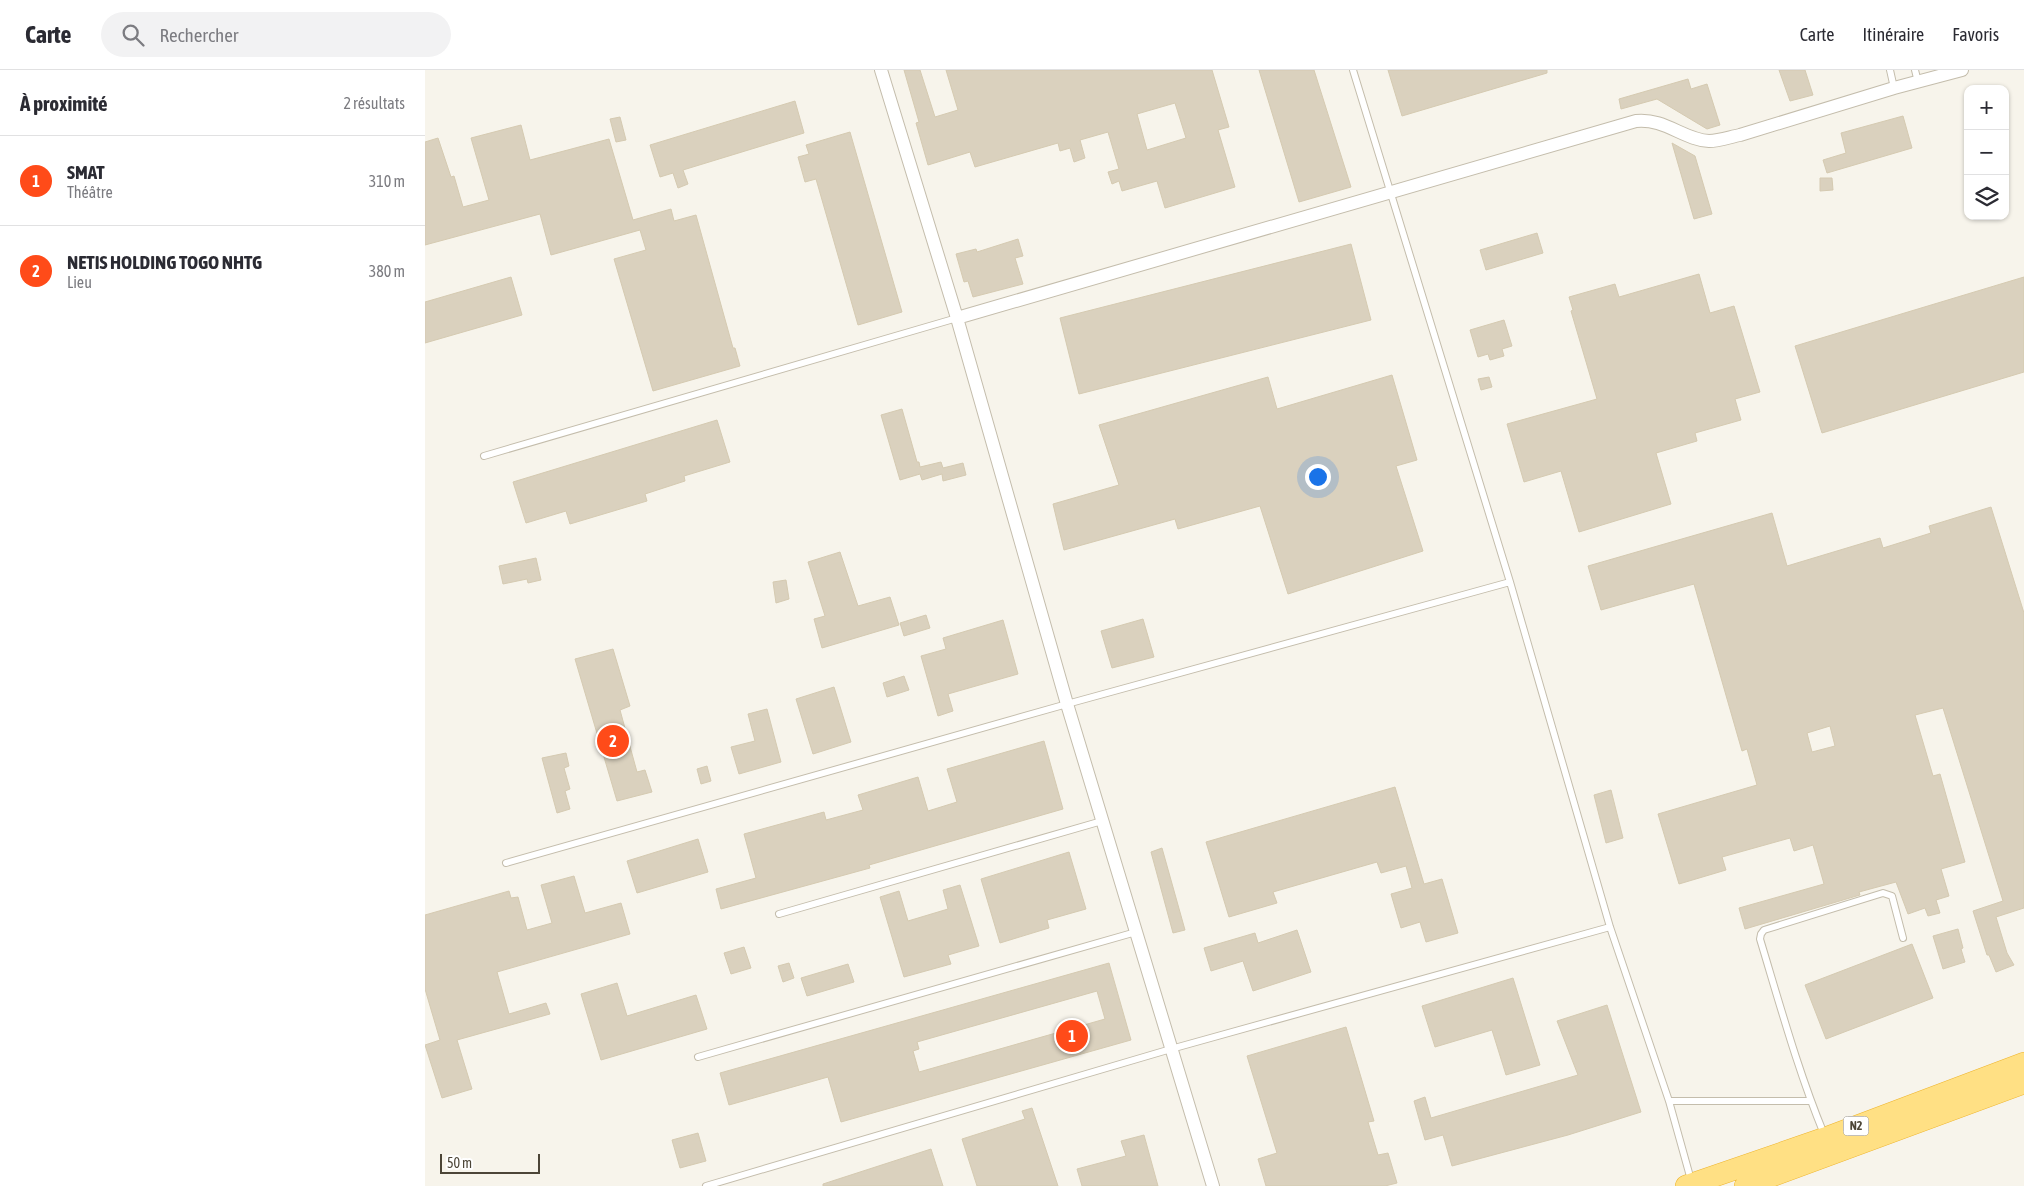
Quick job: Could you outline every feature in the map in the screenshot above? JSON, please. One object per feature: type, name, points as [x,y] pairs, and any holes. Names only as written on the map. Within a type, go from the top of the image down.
[{"type":"highway","name":"N2","points":[[1689,1185],[1825,1138],[2024,1063]]},
{"type":"highway","name":"N2","points":[[1745,1186],[2024,1083]]},
{"type":"street","points":[[881,70],[957,318],[1067,704],[1213,1186]]},
{"type":"street","points":[[957,318],[1636,122],[1647,120],[1701,139],[1715,140],[1740,135],[1894,88],[1917,76],[1962,70]]},
{"type":"lane","points":[[1353,70],[1509,582],[1610,927],[1669,1101],[1689,1185]]},
{"type":"lane","points":[[1890,70],[1894,88]]},
{"type":"lane","points":[[484,456],[957,318]]},
{"type":"lane","points":[[506,863],[1067,704],[1509,582]]},
{"type":"lane","points":[[779,914],[1102,821]]},
{"type":"lane","points":[[1825,1138],[1810,1101],[1760,939],[1761,934],[1764,930],[1883,892],[1893,896],[1903,938]]},
{"type":"lane","points":[[706,1186],[1171,1049],[1610,927]]},
{"type":"lane","points":[[698,1057],[1136,932]]},
{"type":"lane","points":[[1669,1101],[1810,1101]]},
{"type":"building","points":[[904,70],[920,70],[935,117],[958,110],[946,70],[1212,70],[1229,127],[1218,130],[1235,187],[1165,208],[1157,181],[1122,191],[1119,181],[1112,184],[1108,172],[1119,169],[1108,132],[1080,140],[1085,158],[1074,162],[1070,148],[1060,151],[1058,143],[975,167],[970,152],[928,165],[916,123],[919,122]],"holes":[[[1175,103],[1186,138],[1147,150],[1137,114]]]},
{"type":"building","points":[[1259,70],[1314,70],[1351,187],[1299,202]]},
{"type":"building","points":[[1388,70],[1547,70],[1547,73],[1402,116]]},
{"type":"building","points":[[1779,70],[1805,70],[1813,95],[1790,101]]},
{"type":"building","points":[[1688,79],[1691,89],[1707,84],[1720,125],[1707,129],[1657,99],[1621,109],[1619,99]]},
{"type":"building","points":[[795,101],[804,133],[683,170],[688,184],[678,188],[673,173],[660,177],[650,145]]},
{"type":"building","points":[[1903,116],[1912,148],[1827,173],[1823,160],[1846,153],[1841,133]]},
{"type":"building","points":[[620,117],[626,140],[616,142],[610,119]]},
{"type":"building","points":[[521,125],[530,160],[609,139],[633,220],[671,209],[674,221],[696,215],[733,348],[735,348],[740,366],[653,391],[614,259],[646,250],[640,230],[551,255],[540,214],[425,245],[425,142],[438,138],[451,177],[454,176],[463,207],[489,200],[471,138]]},
{"type":"building","points":[[850,132],[902,312],[858,325],[816,179],[805,182],[798,157],[809,154],[806,145]]},
{"type":"building","points":[[1672,143],[1695,156],[1712,214],[1694,219]]},
{"type":"building","points":[[1820,178],[1832,178],[1833,190],[1820,191]]},
{"type":"building","points":[[1537,233],[1543,253],[1486,270],[1480,250]]},
{"type":"building","points":[[1018,239],[1023,256],[1015,258],[1023,284],[973,297],[968,281],[964,282],[956,254],[976,249],[977,252]]},
{"type":"building","points":[[1351,244],[1371,320],[1079,394],[1060,318]]},
{"type":"building","points":[[1699,274],[1710,313],[1734,306],[1760,392],[1735,399],[1741,420],[1695,433],[1697,441],[1656,453],[1671,504],[1579,532],[1561,471],[1524,482],[1507,424],[1597,399],[1571,311],[1573,310],[1569,297],[1615,284],[1619,297]]},
{"type":"building","points":[[511,277],[522,315],[425,343],[425,302]]},
{"type":"building","points":[[2024,277],[2024,372],[1822,433],[1795,346]]},
{"type":"building","points":[[1504,320],[1512,346],[1502,349],[1504,356],[1490,360],[1488,354],[1478,357],[1470,330]]},
{"type":"building","points":[[1392,375],[1417,460],[1396,466],[1423,551],[1288,594],[1260,506],[1178,529],[1175,519],[1064,550],[1053,504],[1119,485],[1099,425],[1268,377],[1277,409]]},
{"type":"building","points":[[1489,377],[1492,387],[1481,390],[1478,379]]},
{"type":"building","points":[[902,409],[920,467],[941,462],[943,468],[963,463],[966,475],[943,481],[942,474],[922,480],[920,474],[900,480],[881,415]]},
{"type":"building","points":[[717,420],[730,462],[684,476],[685,481],[645,494],[647,501],[570,524],[566,511],[526,523],[513,482]]},
{"type":"building","points":[[1991,507],[2024,613],[2024,908],[1996,917],[2007,953],[2014,965],[1996,972],[1989,955],[1987,955],[1973,911],[2003,901],[1943,708],[1915,715],[1933,776],[1940,774],[1965,862],[1941,869],[1949,896],[1936,900],[1940,913],[1928,916],[1925,908],[1908,914],[1896,882],[1859,892],[1860,895],[1745,929],[1739,908],[1824,884],[1813,845],[1794,851],[1790,838],[1722,857],[1726,870],[1679,884],[1658,814],[1757,785],[1747,749],[1742,751],[1694,584],[1601,610],[1588,566],[1772,513],[1787,566],[1880,538],[1883,548],[1931,533],[1929,526]],"holes":[[[1830,726],[1835,746],[1812,752],[1807,733]]]},
{"type":"building","points":[[840,552],[858,606],[890,597],[899,625],[822,648],[814,619],[825,616],[808,562]]},
{"type":"building","points":[[536,558],[541,580],[528,583],[527,579],[503,584],[499,566]]},
{"type":"building","points":[[786,580],[789,599],[776,603],[773,582]]},
{"type":"building","points":[[926,615],[930,628],[904,636],[900,623]]},
{"type":"building","points":[[1143,619],[1154,657],[1112,668],[1101,631]]},
{"type":"building","points":[[1003,620],[1018,674],[948,694],[953,711],[938,716],[921,656],[946,649],[943,638]]},
{"type":"building","points":[[613,649],[630,706],[620,710],[637,772],[645,770],[652,792],[617,801],[575,659]]},
{"type":"building","points":[[904,676],[909,690],[887,697],[883,683]]},
{"type":"building","points":[[834,687],[851,742],[813,754],[796,699]]},
{"type":"building","points":[[767,709],[781,762],[739,774],[731,747],[755,741],[748,714]]},
{"type":"building","points":[[1044,741],[1063,809],[869,865],[870,868],[721,909],[716,889],[756,878],[744,834],[824,812],[826,820],[863,810],[858,795],[918,777],[928,811],[957,802],[947,769]]},
{"type":"building","points":[[566,753],[569,766],[564,768],[570,789],[565,791],[570,809],[557,813],[542,758]]},
{"type":"building","points":[[707,766],[711,781],[701,784],[697,769]]},
{"type":"building","points":[[1395,787],[1424,884],[1442,879],[1458,933],[1426,942],[1420,922],[1401,928],[1391,894],[1412,888],[1406,866],[1381,873],[1377,862],[1273,892],[1277,903],[1229,917],[1206,842]]},
{"type":"building","points":[[1611,790],[1623,838],[1606,843],[1594,795]]},
{"type":"building","points":[[698,839],[708,872],[637,893],[627,861]]},
{"type":"building","points":[[1162,848],[1185,930],[1173,933],[1151,852]]},
{"type":"building","points":[[1069,852],[1086,909],[1047,920],[1049,928],[1000,943],[981,879]]},
{"type":"building","points":[[574,876],[585,913],[621,903],[630,934],[497,972],[509,1014],[546,1003],[550,1014],[457,1040],[472,1089],[442,1098],[425,1045],[440,1040],[425,989],[425,915],[509,891],[511,898],[518,897],[527,930],[552,923],[541,885]]},
{"type":"building","points":[[960,885],[979,946],[948,955],[951,964],[904,977],[880,897],[899,891],[908,921],[948,909],[943,890]]},
{"type":"building","points":[[1958,929],[1965,962],[1943,969],[1933,936]]},
{"type":"building","points":[[1297,930],[1311,972],[1253,991],[1243,961],[1211,971],[1204,948],[1255,933],[1258,943]]},
{"type":"building","points":[[1912,944],[1933,998],[1826,1039],[1805,985]]},
{"type":"building","points":[[744,947],[751,968],[731,974],[724,953]]},
{"type":"building","points":[[789,963],[794,978],[783,982],[778,966]]},
{"type":"building","points":[[1109,963],[1131,1040],[841,1122],[828,1077],[729,1105],[720,1073]],"holes":[[[1097,991],[1105,1019],[919,1072],[913,1051],[919,1049],[917,1042]]]},
{"type":"building","points":[[848,964],[854,982],[807,996],[801,978]]},
{"type":"building","points":[[1513,978],[1540,1065],[1506,1075],[1492,1030],[1435,1047],[1422,1006]]},
{"type":"building","points":[[617,983],[627,1016],[696,995],[707,1029],[601,1060],[581,994]]},
{"type":"building","points":[[1607,1005],[1641,1112],[1568,1135],[1452,1166],[1443,1135],[1425,1140],[1414,1101],[1425,1097],[1431,1118],[1578,1075],[1557,1021]]},
{"type":"building","points":[[1346,1027],[1374,1121],[1368,1122],[1378,1155],[1388,1153],[1397,1183],[1385,1186],[1266,1186],[1258,1159],[1277,1153],[1247,1056]]},
{"type":"building","points":[[1032,1108],[1058,1186],[977,1186],[962,1139],[1025,1119],[1022,1111]]},
{"type":"building","points":[[698,1133],[706,1161],[680,1168],[672,1140]]},
{"type":"building","points":[[1144,1135],[1158,1186],[1082,1186],[1077,1169],[1126,1156],[1121,1141]]},
{"type":"building","points":[[931,1149],[943,1186],[823,1186],[823,1184]]},
{"type":"place","name":"NETIS HOLDING TOGO NHTG","points":[[613,741]]},
{"type":"place","name":"SMAT","points":[[1072,1036]]}]
